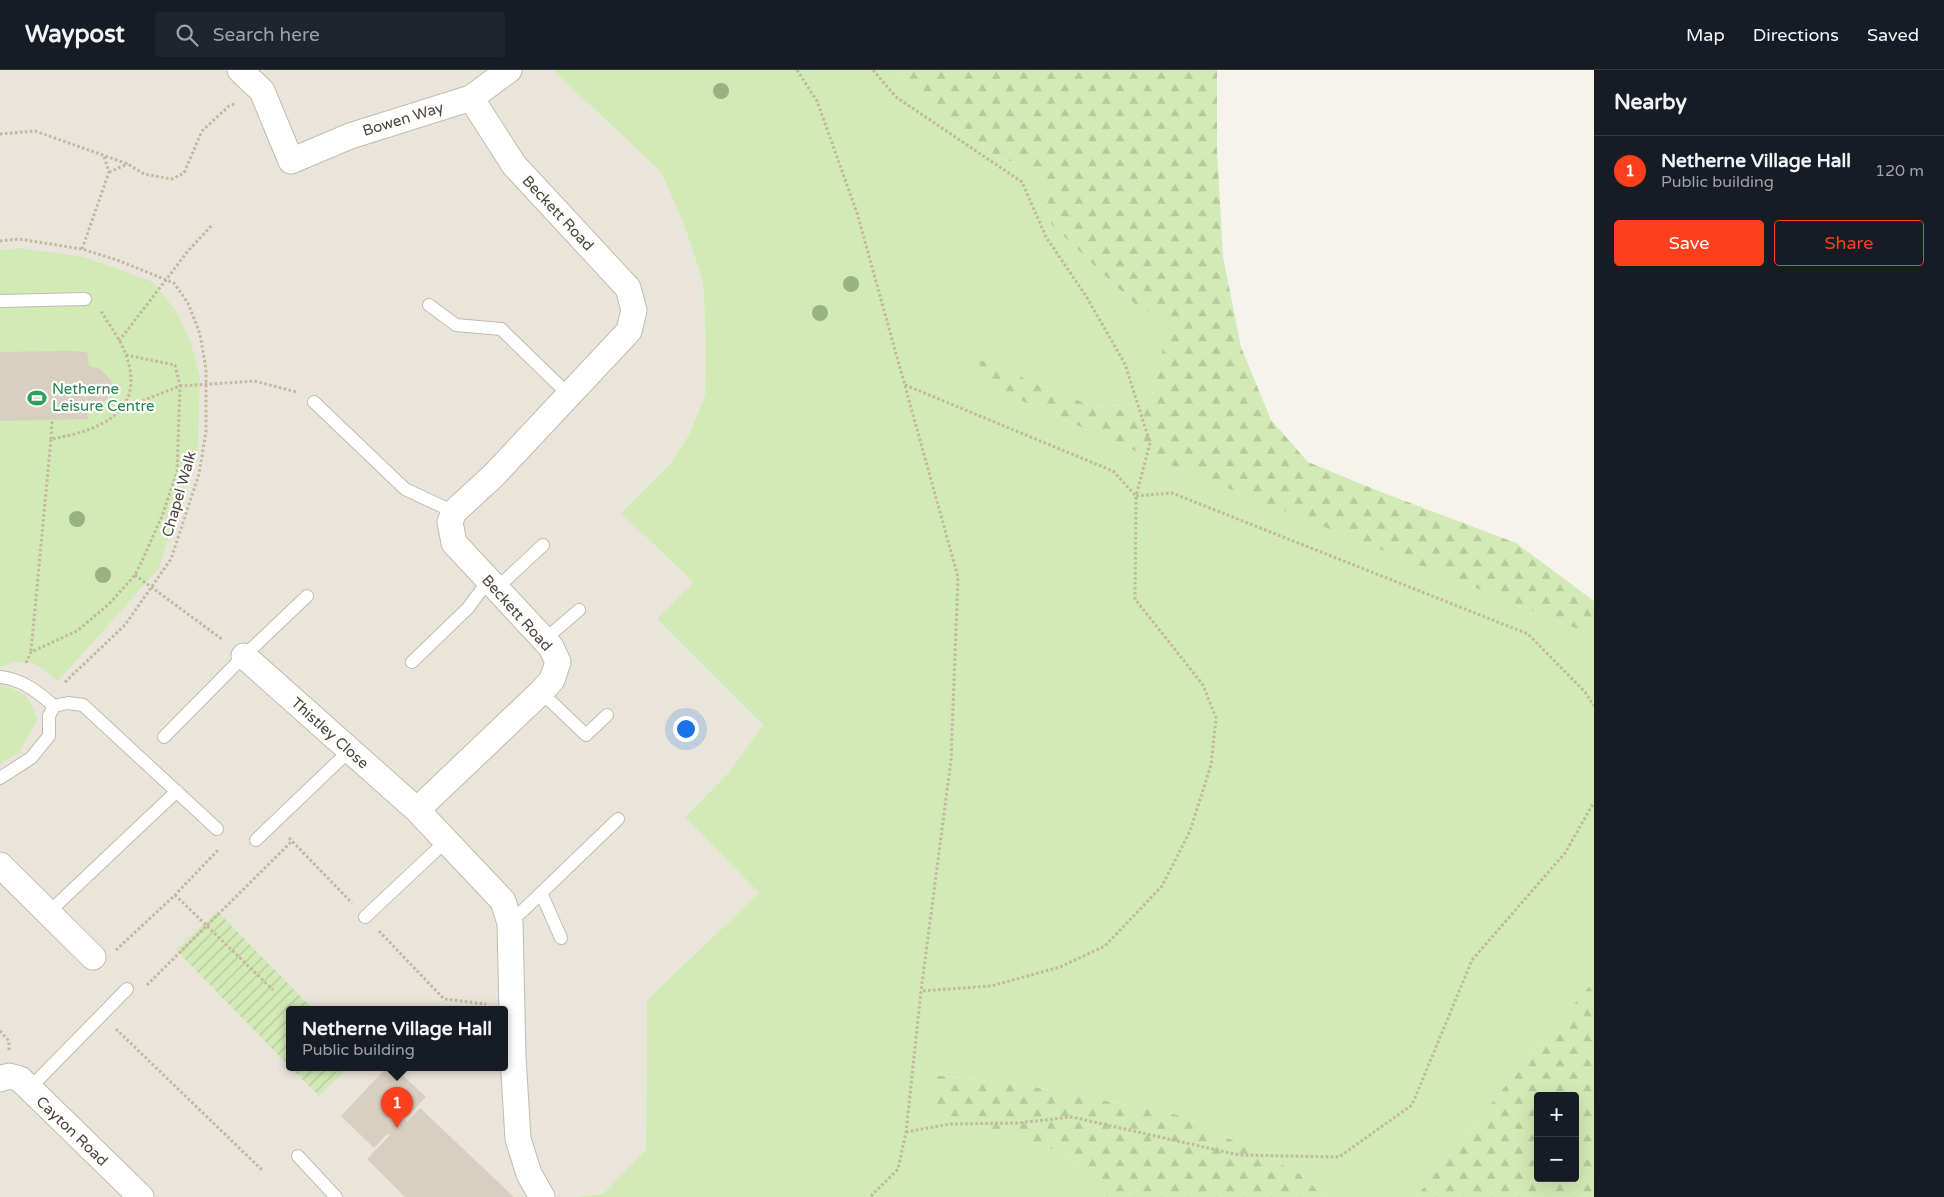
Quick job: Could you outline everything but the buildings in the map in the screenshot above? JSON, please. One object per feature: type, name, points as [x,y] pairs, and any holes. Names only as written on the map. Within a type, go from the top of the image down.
[{"type":"street","points":[[240,70],[262,91]]},
{"type":"street","name":"Bowen Way","points":[[262,91],[292,161],[350,136],[471,98],[509,70]]},
{"type":"street","name":"Beckett Road","points":[[417,810],[541,692],[552,680],[558,662],[551,647],[454,543],[450,522],[454,512],[494,475],[629,331],[634,310],[628,288],[514,165],[471,98]]},
{"type":"street","name":"Thistley Close","points":[[244,656],[417,810]]},
{"type":"street","points":[[417,810],[503,901],[510,923],[518,1138],[528,1174],[542,1197]]},
{"type":"street","points":[[0,865],[92,957]]},
{"type":"street","name":"Cayton Road","points":[[0,1079],[9,1076],[20,1079],[28,1089],[141,1197]]},
{"type":"lane","points":[[0,301],[84,299]]},
{"type":"lane","points":[[429,304],[456,325],[501,329],[569,395]]},
{"type":"lane","points":[[314,402],[404,488],[454,512]]},
{"type":"lane","points":[[412,662],[492,585],[543,545]]},
{"type":"lane","points":[[164,737],[244,656],[307,596]]},
{"type":"lane","points":[[544,640],[579,610]]},
{"type":"lane","points":[[0,677],[13,678],[50,703],[83,705],[217,829]]},
{"type":"lane","points":[[541,692],[586,735],[607,715]]},
{"type":"lane","points":[[0,778],[31,758],[50,736],[50,703]]},
{"type":"lane","points":[[256,840],[350,750]]},
{"type":"lane","points":[[49,912],[177,791]]},
{"type":"lane","points":[[510,923],[542,895],[618,819]]},
{"type":"lane","points":[[365,918],[446,842]]},
{"type":"lane","points":[[542,895],[561,938]]},
{"type":"lane","points":[[28,1089],[127,989]]},
{"type":"lane","points":[[298,1156],[336,1197]]},
{"type":"path","points":[[797,70],[817,101],[856,212],[958,577],[951,760],[921,991],[906,1132],[898,1169],[870,1197]]},
{"type":"path","points":[[873,70],[896,97],[1022,182],[1046,237],[1086,296],[1125,364],[1150,443],[1136,496],[1135,599],[1203,685],[1216,718],[1211,765],[1190,831],[1162,886],[1105,946],[1060,967],[991,986],[921,991]]},
{"type":"path","points":[[0,134],[35,131],[128,164],[144,174],[172,179],[184,173],[202,131],[230,106],[262,91]]},
{"type":"path","points":[[82,249],[109,172],[104,155]]},
{"type":"path","points":[[109,172],[128,164]]},
{"type":"path","points":[[119,341],[188,252],[213,224]]},
{"type":"path","name":"Chapel Walk","points":[[0,241],[19,239],[82,249],[174,283],[188,303],[200,334],[208,384],[206,431],[199,474],[172,559],[125,625],[50,703]]},
{"type":"path","points":[[51,439],[83,433],[112,418],[130,398],[131,382],[126,355],[100,309],[84,299]]},
{"type":"path","points":[[31,652],[77,631],[109,604],[135,575],[162,516],[177,472],[180,386],[175,364],[126,355]]},
{"type":"path","points":[[123,408],[180,386],[254,380],[305,393],[314,402]]},
{"type":"path","points":[[905,385],[1113,471],[1136,496]]},
{"type":"path","points":[[13,678],[23,669],[31,652],[52,420]]},
{"type":"path","points":[[1136,496],[1172,493],[1528,634],[1585,692],[1594,706]]},
{"type":"path","points":[[135,575],[244,656]]},
{"type":"path","points":[[906,1132],[950,1124],[1017,1123],[1072,1117],[1238,1155],[1339,1157],[1412,1105],[1472,960],[1565,853],[1594,802]]},
{"type":"path","points":[[274,823],[444,999],[504,1006]]},
{"type":"path","points":[[92,957],[113,953],[175,895],[222,845],[217,829]]},
{"type":"path","points":[[127,989],[146,987],[292,842]]},
{"type":"path","points":[[175,895],[273,990]]},
{"type":"path","points":[[508,1007],[512,1007]]},
{"type":"path","points":[[101,1015],[262,1170]]},
{"type":"shaded area","points":[[0,70],[553,70],[661,172],[683,222],[703,282],[706,345],[705,395],[690,433],[671,463],[621,513],[693,582],[658,619],[763,725],[729,772],[685,817],[759,893],[647,1000],[646,1150],[603,1194],[572,1197],[0,1197]]},
{"type":"green space","points":[[553,70],[893,70],[997,158],[1039,168],[1051,224],[1138,307],[1171,320],[1150,403],[1094,407],[979,360],[984,384],[1133,450],[1584,631],[1594,640],[1594,981],[1541,1042],[1416,1197],[1326,1197],[1297,1172],[1183,1116],[1029,1086],[936,1075],[935,1111],[1065,1153],[1106,1197],[572,1197],[603,1194],[646,1150],[647,1000],[759,893],[685,817],[729,772],[763,725],[657,619],[693,582],[621,513],[671,463],[690,433],[705,395],[706,345],[703,282],[683,222],[661,172]]},
{"type":"green space","points":[[893,70],[1217,70],[1217,150],[1223,257],[1241,347],[1271,420],[1308,462],[1516,543],[1594,601],[1594,640],[1583,631],[1133,450],[984,384],[978,359],[1094,407],[1150,403],[1170,320],[1138,307],[1051,224],[1039,168],[997,158]]},
{"type":"green space","points":[[20,248],[84,257],[153,282],[176,311],[191,343],[200,378],[198,446],[159,568],[58,681],[37,665],[31,663],[18,662],[0,667],[0,250]]},
{"type":"green space","points":[[0,685],[21,692],[31,705],[37,720],[19,753],[0,763]]},
{"type":"green space","points":[[217,911],[310,1006],[286,1006],[286,1063],[176,950]]},
{"type":"green space","points":[[1594,981],[1594,1197],[1416,1197],[1541,1042]]},
{"type":"green space","points":[[294,1071],[345,1071],[319,1096]]},
{"type":"green space","points":[[935,1075],[1029,1086],[1183,1116],[1297,1172],[1326,1197],[1106,1197],[1065,1153],[935,1111]]},
{"type":"place","name":"Netherne Leisure Centre","points":[[37,398]]},
{"type":"place","name":"Netherne Village Hall","points":[[397,1128]]}]
